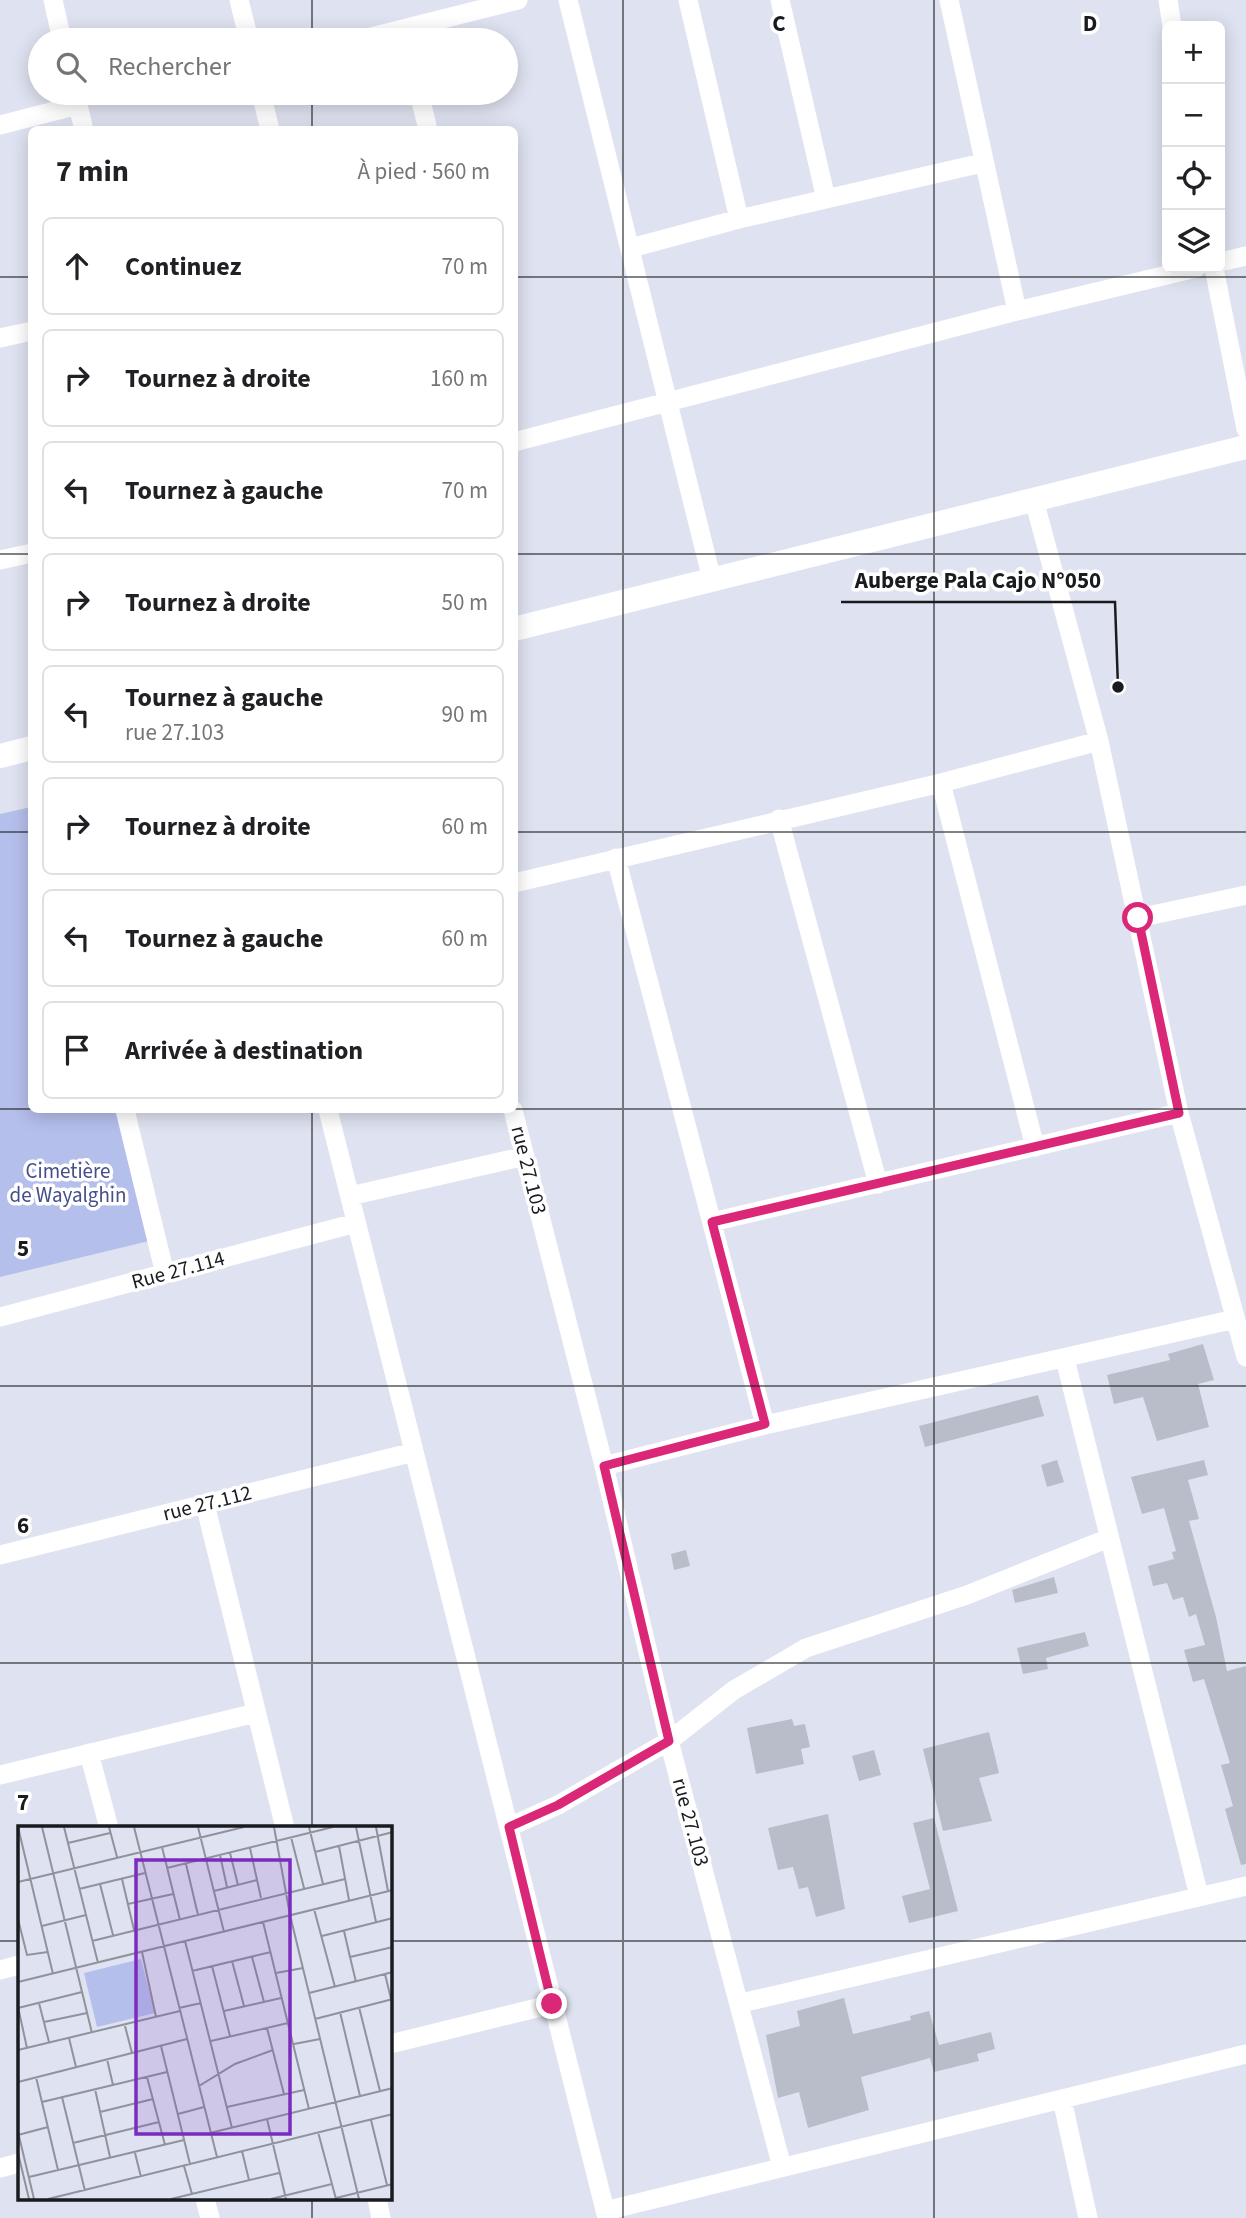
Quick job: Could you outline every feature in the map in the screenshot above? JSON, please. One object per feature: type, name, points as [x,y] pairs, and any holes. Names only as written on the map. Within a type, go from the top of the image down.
[{"type":"street","points":[[53,0],[59,28]]},
{"type":"street","points":[[239,0],[245,28]]},
{"type":"street","points":[[428,28],[518,0]]},
{"type":"street","points":[[568,0],[712,580]]},
{"type":"street","points":[[688,0],[739,219]]},
{"type":"street","points":[[780,0],[826,199]]},
{"type":"street","points":[[949,0],[982,163],[1017,311]]},
{"type":"street","points":[[1168,0],[1171,21]]},
{"type":"street","points":[[0,125],[59,105]]},
{"type":"street","points":[[78,105],[83,126]]},
{"type":"street","points":[[264,105],[269,126]]},
{"type":"street","points":[[422,105],[427,126]]},
{"type":"street","points":[[631,248],[739,219],[982,163]]},
{"type":"street","points":[[1225,261],[1246,256]]},
{"type":"street","points":[[518,441],[1017,311],[1175,273]]},
{"type":"street","points":[[1214,273],[1246,429]]},
{"type":"street","points":[[0,338],[28,332]]},
{"type":"street","points":[[518,628],[1246,447]]},
{"type":"street","points":[[1034,500],[1099,741],[1179,1113],[1246,1357]]},
{"type":"street","points":[[0,560],[28,554]]},
{"type":"street","points":[[518,882],[941,783],[1099,741]]},
{"type":"street","points":[[0,756],[28,749]]},
{"type":"street","points":[[941,783],[1035,1147]]},
{"type":"street","points":[[779,819],[877,1184]]},
{"type":"street","points":[[615,858],[765,1424]]},
{"type":"street","points":[[1138,918],[1246,895]]},
{"type":"street","points":[[125,1113],[165,1273]]},
{"type":"street","points":[[329,1113],[606,2214],[782,2167],[1246,2054]]},
{"type":"street","name":"rue 27.103","points":[[514,1113],[604,1466],[669,1741],[741,2003],[782,2167]]},
{"type":"street","points":[[712,1222],[1179,1113]]},
{"type":"street","points":[[350,1196],[525,1156]]},
{"type":"street","name":"Rue 27.114","points":[[0,1317],[356,1223]]},
{"type":"street","points":[[604,1466],[765,1424],[1236,1319]]},
{"type":"street","points":[[1065,1359],[1199,1896]]},
{"type":"street","name":"rue 27.112","points":[[0,1555],[414,1452]]},
{"type":"street","points":[[205,1504],[284,1826]]},
{"type":"street","points":[[509,1827],[558,1805],[669,1741],[734,1690],[806,1648],[967,1595],[1110,1538]]},
{"type":"street","points":[[0,1775],[256,1713]]},
{"type":"street","points":[[89,1754],[108,1826]]},
{"type":"street","points":[[741,2003],[1246,1885]]},
{"type":"street","points":[[0,1970],[18,1965]]},
{"type":"street","points":[[392,2044],[552,2004]]},
{"type":"street","points":[[1062,2099],[1088,2218]]},
{"type":"street","points":[[0,2168],[18,2163]]},
{"type":"street","points":[[205,2200],[210,2218]]},
{"type":"street","points":[[376,2200],[381,2218]]},
{"type":"green space","name":"Cimetière de Wayalghin","points":[[28,808],[28,1113],[122,1113],[153,1240],[0,1277],[0,814]]},
{"type":"building","points":[[1203,1344],[1214,1380],[1198,1384],[1209,1427],[1157,1441],[1143,1397],[1114,1404],[1107,1375],[1170,1360],[1168,1354]]},
{"type":"building","points":[[1038,1395],[1044,1416],[925,1447],[919,1426]]},
{"type":"building","points":[[1057,1460],[1064,1482],[1047,1487],[1041,1465]]},
{"type":"building","points":[[1204,1460],[1208,1475],[1188,1480],[1199,1519],[1189,1521],[1216,1617],[1227,1671],[1246,1666],[1246,1864],[1241,1865],[1225,1809],[1233,1806],[1221,1765],[1230,1763],[1204,1679],[1193,1682],[1184,1650],[1205,1645],[1196,1614],[1189,1617],[1183,1597],[1173,1600],[1167,1583],[1153,1586],[1148,1566],[1174,1559],[1172,1552],[1176,1551],[1164,1508],[1142,1514],[1131,1477]]},
{"type":"building","points":[[686,1550],[690,1566],[674,1570],[671,1554]]},
{"type":"building","points":[[1054,1577],[1058,1593],[1015,1603],[1012,1590]]},
{"type":"building","points":[[1085,1632],[1089,1646],[1046,1658],[1048,1669],[1023,1674],[1017,1648]]},
{"type":"building","points":[[792,1719],[794,1726],[805,1724],[810,1747],[801,1749],[804,1764],[756,1774],[747,1728]]},
{"type":"building","points":[[989,1732],[999,1773],[979,1778],[992,1821],[943,1831],[923,1749]]},
{"type":"building","points":[[874,1750],[881,1775],[859,1781],[852,1756]]},
{"type":"building","points":[[828,1814],[845,1909],[816,1917],[808,1887],[799,1889],[793,1867],[778,1870],[768,1828]]},
{"type":"building","points":[[934,1818],[958,1911],[909,1923],[902,1896],[930,1889],[913,1823]]},
{"type":"building","points":[[844,1998],[853,2034],[911,2020],[910,2016],[929,2011],[939,2045],[991,2032],[995,2049],[977,2054],[979,2061],[934,2072],[930,2058],[861,2077],[869,2110],[808,2128],[799,2092],[778,2098],[766,2035],[800,2026],[797,2011]]},
{"type":"place","name":"Auberge Pala Cajo N°050","points":[[1118,687]]},
{"type":"route","points":[[552,2004],[509,1827],[558,1805],[669,1741],[604,1466],[765,1424],[712,1222],[1179,1113],[1138,918]]}]
